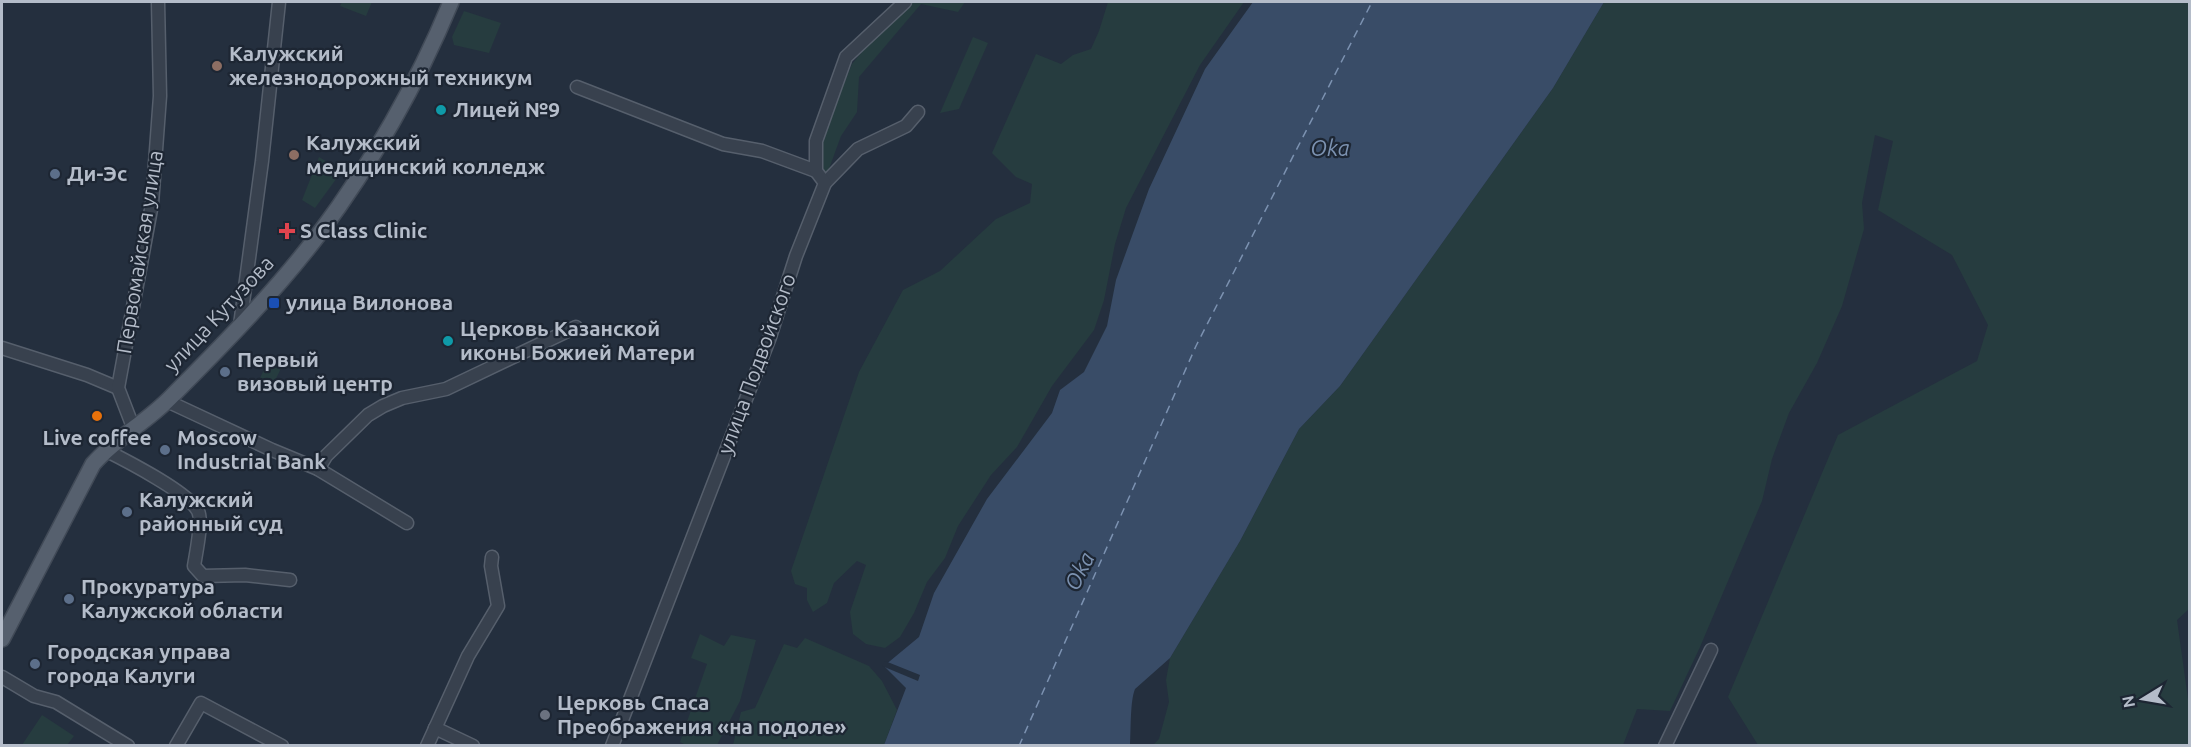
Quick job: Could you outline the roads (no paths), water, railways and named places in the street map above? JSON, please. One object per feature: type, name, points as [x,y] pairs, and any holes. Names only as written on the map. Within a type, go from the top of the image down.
[{"type":"main road","name":"улица Кутузова","points":[[2,639],[93,464],[105,450],[167,401],[240,325],[318,235],[381,142],[430,52],[452,2]]},
{"type":"street","name":"Первомайская улица","points":[[118,388],[152,204],[160,96],[158,2]]},
{"type":"street","points":[[240,325],[262,161],[279,2]]},
{"type":"street","points":[[816,171],[816,141],[846,57],[905,2]]},
{"type":"street","points":[[577,87],[723,144],[762,151],[816,171],[825,183],[858,149],[906,126],[918,112]]},
{"type":"street","name":"улица Подвойского","points":[[612,746],[770,337],[796,256],[825,183]]},
{"type":"street","points":[[318,469],[326,456],[368,415],[383,406],[402,399],[446,389],[576,327]]},
{"type":"street","points":[[2,348],[87,375],[118,388],[133,427]]},
{"type":"street","points":[[167,401],[318,469],[407,523]]},
{"type":"street","points":[[105,450],[193,503],[199,512],[200,523],[194,566],[202,576],[245,575],[290,580]]},
{"type":"street","points":[[427,746],[468,656],[498,606],[491,566],[492,556]]},
{"type":"street","points":[[1665,746],[1711,650]]},
{"type":"street","points":[[2,677],[34,696],[56,702],[128,746]]},
{"type":"street","points":[[176,746],[201,703],[282,746]]},
{"type":"street","points":[[435,728],[472,746]]},
{"type":"water","name":"Oka","points":[[1253,2],[1604,2],[1553,88],[1340,386],[1299,429],[1240,541],[1170,658],[1135,689],[1131,708],[1130,745],[884,745],[906,688],[884,666],[919,637],[934,593],[987,499],[1052,413],[1060,390],[1084,372],[1107,326],[1116,280],[1149,189],[1205,69]]},
{"type":"place","name":"Калужский железнодорожный техникум","points":[[217,66]]},
{"type":"place","name":"Лицей №9","points":[[441,110]]},
{"type":"place","name":"Калужский медицинский колледж","points":[[294,155]]},
{"type":"place","name":"Ди-Эс","points":[[55,174]]},
{"type":"place","name":"S Class Clinic","points":[[287,231]]},
{"type":"place","name":"улица Вилонова","points":[[274,303]]},
{"type":"place","name":"Церковь Казанской иконы Божией Матери","points":[[448,341]]},
{"type":"place","name":"Первый визовый центр","points":[[225,372]]},
{"type":"place","name":"Live coffee","points":[[97,416]]},
{"type":"place","name":"Moscow Industrial Bank","points":[[165,450]]},
{"type":"place","name":"Калужский районный суд","points":[[127,512]]},
{"type":"place","name":"Прокуратура Калужской области","points":[[69,599]]},
{"type":"place","name":"Городская управа города Калуги","points":[[35,664]]},
{"type":"place","name":"Церковь Спаса Преображения «на подоле»","points":[[545,715]]}]
